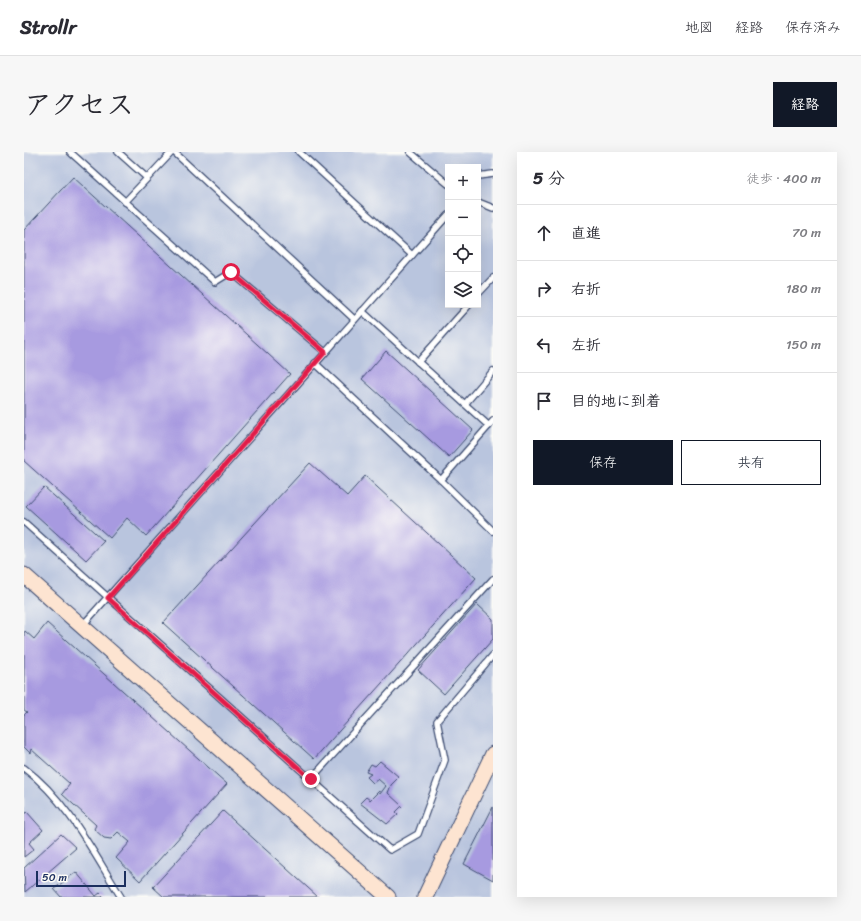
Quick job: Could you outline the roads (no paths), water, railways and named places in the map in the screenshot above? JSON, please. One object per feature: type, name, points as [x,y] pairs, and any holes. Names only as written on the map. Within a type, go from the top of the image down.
[{"type":"street","points":[[24,575],[388,897]]},
{"type":"street","points":[[425,897],[493,754]]},
{"type":"lane","points":[[70,152],[215,282],[231,272],[325,352]]},
{"type":"lane","points":[[118,152],[147,178]]},
{"type":"lane","points":[[125,202],[173,152],[354,319]]},
{"type":"lane","points":[[299,152],[412,255]]},
{"type":"lane","points":[[410,152],[445,180]]},
{"type":"lane","points":[[481,176],[493,174]]},
{"type":"lane","points":[[481,203],[493,208]]},
{"type":"lane","points":[[82,627],[445,218]]},
{"type":"lane","points":[[481,291],[493,278]]},
{"type":"lane","points":[[418,362],[466,308]]},
{"type":"lane","points":[[362,311],[465,404],[491,423],[441,480]]},
{"type":"lane","points":[[315,363],[441,480],[493,531]]},
{"type":"lane","points":[[465,404],[493,371]]},
{"type":"lane","points":[[24,522],[390,850],[418,834],[445,760],[437,721],[493,655]]},
{"type":"lane","points":[[311,779],[493,579]]},
{"type":"lane","points":[[24,768],[41,781],[64,808],[121,897]]}]
